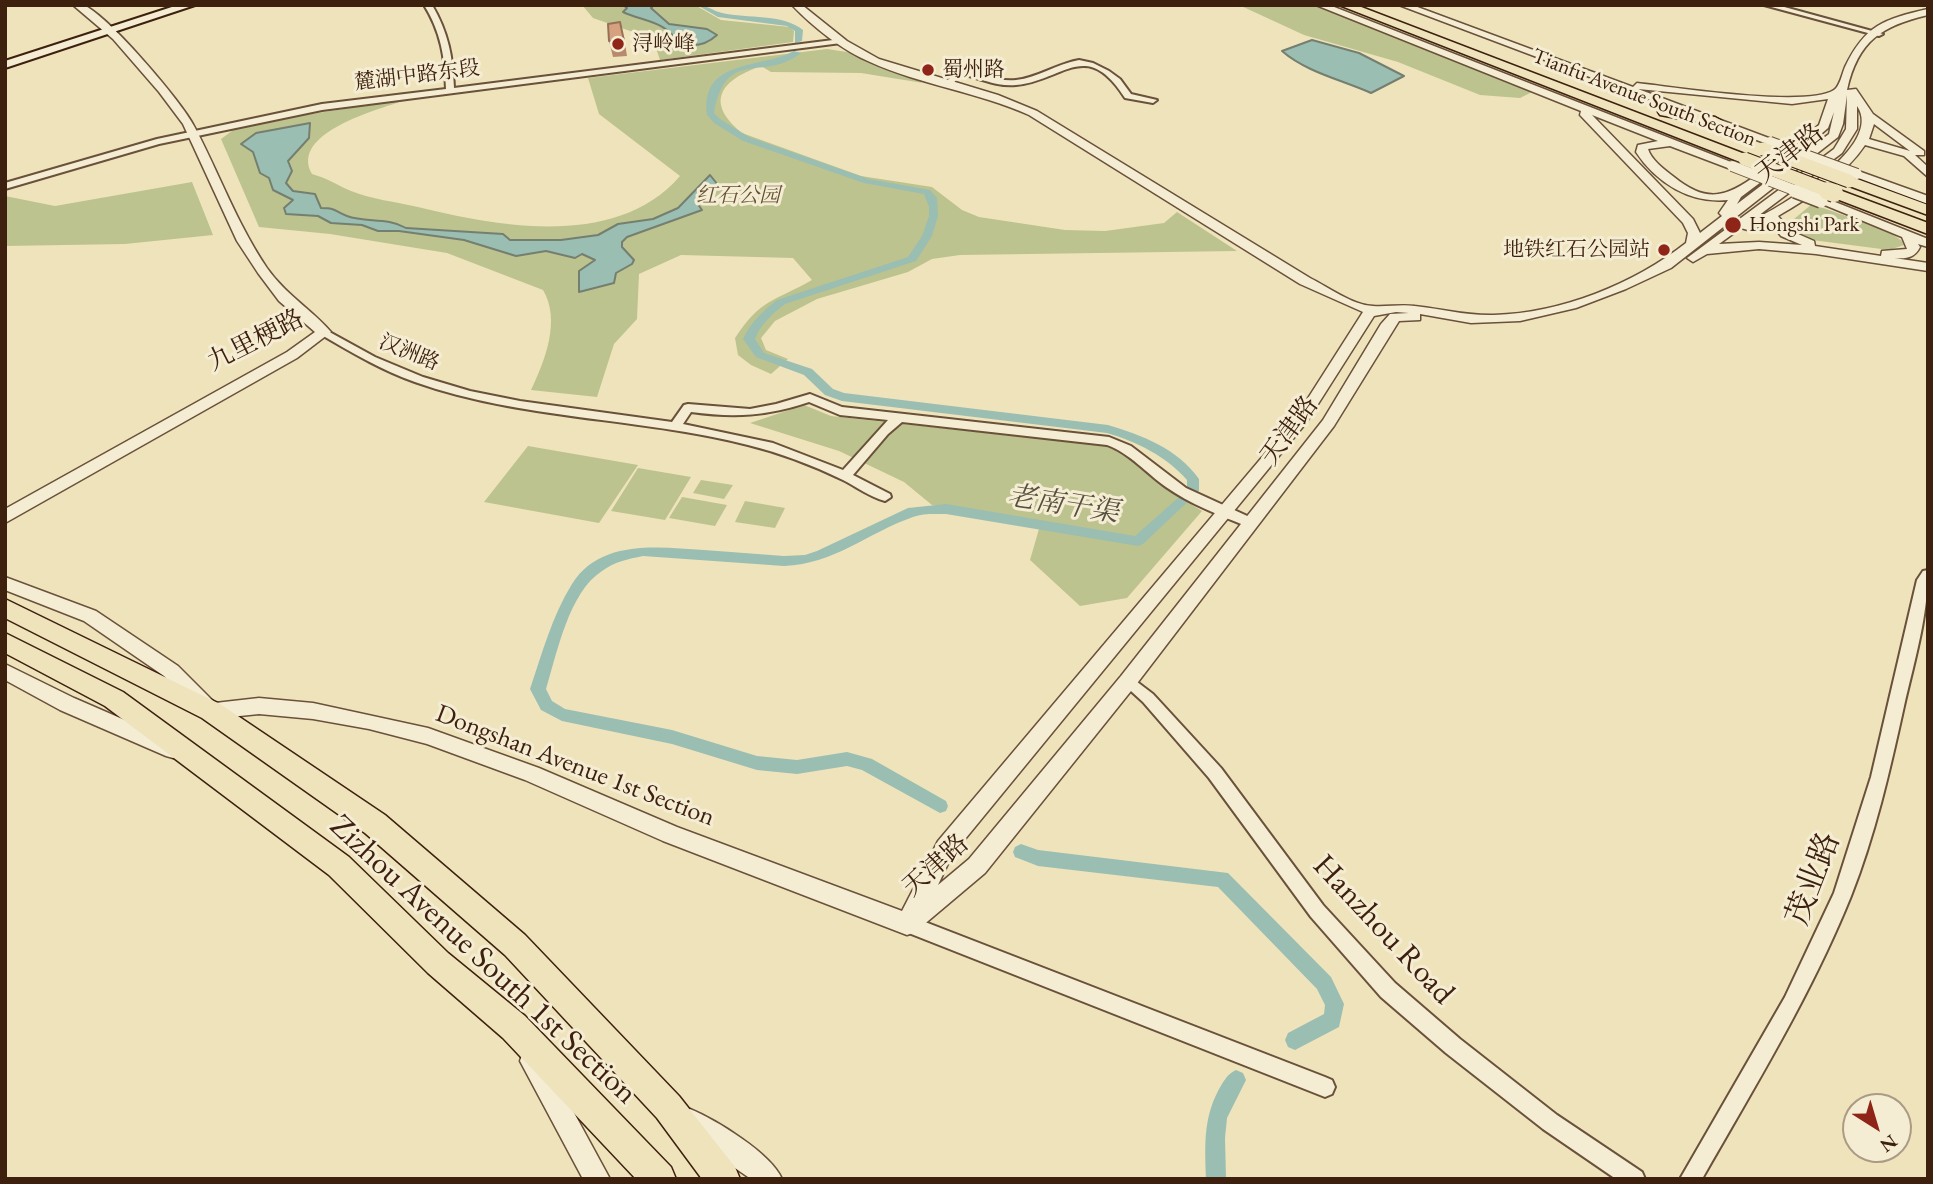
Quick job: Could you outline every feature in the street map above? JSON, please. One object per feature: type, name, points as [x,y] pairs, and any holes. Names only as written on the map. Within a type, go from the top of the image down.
[{"type":"highway","name":"Tianfu Avenue South Section","points":[[1345,5],[1647,121],[1738,163],[1828,197],[1928,229]]},
{"type":"highway","name":"Tianfu Avenue South Section","points":[[1377,5],[1665,112],[1766,145],[1853,178],[1928,211]]},
{"type":"highway","points":[[1665,112],[1715,121]]},
{"type":"highway","points":[[1647,121],[1698,153]]},
{"type":"highway","name":"Zizhou Avenue South 1st Section","points":[[5,608],[211,710],[375,824],[515,945],[668,1107],[723,1179]]},
{"type":"highway","name":"Zizhou Avenue South 1st Section","points":[[5,642],[114,699],[339,866],[438,963],[514,1027],[659,1179]]},
{"type":"main road","points":[[5,59],[174,5]]},
{"type":"main road","points":[[5,65],[105,27],[190,5]]},
{"type":"street","name":"汉洲路","points":[[76,5],[105,27],[140,62],[193,133],[243,241],[264,273],[284,298],[324,332],[368,357],[416,379],[477,397],[523,407],[729,436],[773,448],[844,475],[885,497]]},
{"type":"street","points":[[428,5],[441,27],[449,51],[450,90]]},
{"type":"street","points":[[796,5],[841,41],[873,60],[987,94],[1033,113],[1305,281],[1370,311],[1395,317]]},
{"type":"street","points":[[1320,5],[1698,153],[1738,163]]},
{"type":"street","points":[[1403,5],[1715,121],[1766,145]]},
{"type":"street","points":[[1768,5],[1875,33],[1928,14]]},
{"type":"street","name":"天津路","points":[[907,924],[945,848],[1301,420],[1370,311],[1391,306],[1470,319],[1496,320],[1535,314],[1636,281],[1703,246],[1717,225],[1834,135],[1846,87],[1875,33]]},
{"type":"street","name":"麓湖中路东段","points":[[5,186],[193,133],[322,107],[841,41]]},
{"type":"street","points":[[949,82],[962,71],[1013,83],[1068,62],[1083,62],[1099,68],[1121,83],[1128,96],[1153,100]]},
{"type":"street","points":[[1610,82],[1792,102],[1846,87]]},
{"type":"street","points":[[1846,87],[1869,117],[1910,144],[1928,160]]},
{"type":"street","points":[[1717,225],[1737,195],[1811,139],[1824,126],[1846,87]]},
{"type":"street","name":"天津路","points":[[907,924],[977,866],[1128,681],[1329,423],[1386,327],[1395,317],[1502,328],[1598,306],[1646,288],[1838,151],[1851,134],[1853,126],[1846,87]]},
{"type":"street","points":[[1566,102],[1585,113],[1675,204],[1703,246]]},
{"type":"street","points":[[1715,121],[1703,109],[1711,102],[1787,107],[1810,114],[1824,126]]},
{"type":"street","points":[[1703,246],[1772,216],[1847,161],[1864,141],[1870,128],[1869,117]]},
{"type":"street","points":[[1864,141],[1908,154],[1928,174]]},
{"type":"street","points":[[1675,144],[1648,144],[1642,146],[1642,152],[1688,193],[1710,198],[1737,195]]},
{"type":"street","points":[[1853,178],[1924,198]]},
{"type":"street","points":[[1828,197],[1928,243]]},
{"type":"street","points":[[1772,216],[1785,233],[1814,245],[1905,255],[1914,247],[1907,235]]},
{"type":"street","points":[[1703,246],[1777,247],[1928,268]]},
{"type":"street","name":"九里梗路","points":[[5,507],[283,351],[324,332]]},
{"type":"street","name":"九里梗路","points":[[5,517],[292,355],[324,332]]},
{"type":"street","points":[[675,427],[688,408],[745,415],[776,410],[810,398],[840,411],[1110,441],[1136,453],[1170,484],[1251,523]]},
{"type":"street","points":[[844,475],[861,462],[878,433],[899,418]]},
{"type":"street","name":"茂业路","points":[[1689,1179],[1802,984],[1842,896],[1860,847],[1885,757],[1924,580],[1928,575]]},
{"type":"street","points":[[5,583],[90,616],[172,671],[211,710]]},
{"type":"street","points":[[5,671],[67,704],[196,760]]},
{"type":"street","name":"Hanzhou Road","points":[[1128,681],[1148,698],[1215,773],[1317,911],[1388,990],[1453,1046],[1550,1122],[1634,1179]]},
{"type":"street","name":"Dongshan Avenue 1st Section","points":[[211,710],[259,706],[313,711],[369,721],[428,736],[532,774],[670,834],[907,924]]},
{"type":"street","points":[[907,924],[1325,1087]]},
{"type":"street","points":[[514,1027],[592,1176]]},
{"type":"street","points":[[668,1107],[752,1162],[769,1179]]},
{"type":"green space","points":[[582,5],[695,5],[721,20],[790,27],[794,31],[793,42],[660,60],[653,39],[593,18]]},
{"type":"green space","points":[[1239,5],[1314,5],[1534,91],[1520,98],[1480,95],[1398,62],[1304,35]]},
{"type":"green space","name":"红石公园","points":[[827,49],[847,52],[923,83],[861,73],[771,72],[761,66],[736,78],[722,93],[723,111],[730,122],[742,133],[861,176],[932,187],[962,210],[979,217],[1065,230],[1105,231],[1164,223],[1177,212],[1237,251],[960,255],[932,259],[908,272],[817,299],[775,321],[761,338],[766,350],[788,359],[771,374],[751,365],[738,355],[735,338],[752,315],[761,308],[812,280],[793,258],[681,255],[639,274],[637,319],[614,344],[597,397],[531,390],[546,354],[551,327],[551,314],[543,290],[447,253],[330,234],[259,227],[221,139],[236,128],[267,121],[413,98],[343,123],[326,133],[314,145],[308,159],[312,174],[367,196],[484,221],[556,226],[591,223],[624,214],[654,199],[680,176],[599,114],[588,78]]},
{"type":"green space","points":[[192,182],[213,235],[125,244],[5,246],[5,196],[55,206]]},
{"type":"green space","points":[[1812,204],[1888,231],[1904,245],[1889,250],[1812,240],[1796,233],[1788,224]]},
{"type":"green space","points":[[804,405],[831,416],[1105,446],[1129,457],[1166,489],[1202,511],[1127,598],[1080,606],[1030,560],[1041,522],[932,505],[904,482],[839,451],[750,423]]},
{"type":"green space","points":[[528,446],[638,465],[599,523],[484,502]]},
{"type":"green space","points":[[638,468],[691,477],[665,520],[611,511]]},
{"type":"green space","points":[[701,480],[733,485],[724,499],[693,493]]},
{"type":"green space","points":[[682,497],[727,505],[715,526],[669,518]]},
{"type":"green space","points":[[745,501],[785,508],[775,528],[735,522]]},
{"type":"water","points":[[623,5],[654,5],[651,8],[669,24],[707,29],[717,35],[698,44],[683,44],[677,42],[673,35],[661,26],[623,12],[627,8]]},
{"type":"water","points":[[1312,40],[1359,53],[1404,76],[1371,93],[1313,70],[1282,51]]},
{"type":"water","points":[[310,123],[309,138],[288,161],[292,171],[286,183],[293,191],[315,194],[321,208],[333,209],[354,218],[391,222],[406,228],[503,234],[510,240],[561,240],[598,235],[618,224],[653,219],[678,208],[710,175],[718,185],[697,203],[702,210],[627,237],[622,242],[622,247],[634,260],[632,264],[616,273],[614,283],[579,292],[579,271],[595,260],[582,254],[575,258],[546,251],[516,256],[464,240],[399,231],[378,231],[362,225],[331,223],[318,216],[286,214],[284,208],[293,200],[273,190],[269,178],[260,173],[253,152],[241,144],[256,133]]},
{"type":"building","points":[[620,22],[624,41],[609,41],[608,24]]},
{"type":"waterway","name":"老南干渠","points":[[700,5],[718,15],[789,24],[799,30],[798,41]]},
{"type":"waterway","name":"老南干渠","points":[[797,53],[772,63],[732,71],[721,79],[714,92],[710,113],[717,121],[746,139],[867,181],[927,192],[932,198],[934,216],[927,236],[912,259],[781,302],[758,323],[749,339],[760,355],[808,372],[829,392],[842,397],[1108,429],[1144,442],[1176,461],[1193,479],[1193,491],[1138,541],[946,509],[913,511],[822,555],[805,560],[784,561],[643,551],[619,557],[597,567],[577,587],[564,615],[538,689],[546,705],[562,715],[672,737],[757,763],[797,767],[847,759],[866,764],[940,806]]},
{"type":"waterway","name":"老南干渠","points":[[1021,852],[1038,858],[1222,879],[1324,983],[1335,1004],[1332,1020],[1295,1040]]},
{"type":"waterway","name":"老南干渠","points":[[1216,1179],[1217,1118],[1236,1080]]},
{"type":"place","name":"浔岭峰","points":[[618,44]]},
{"type":"place","name":"蜀州路","points":[[928,70]]},
{"type":"place","name":"Hongshi Park","points":[[1733,225]]},
{"type":"place","name":"地铁红石公园站","points":[[1664,250]]}]
